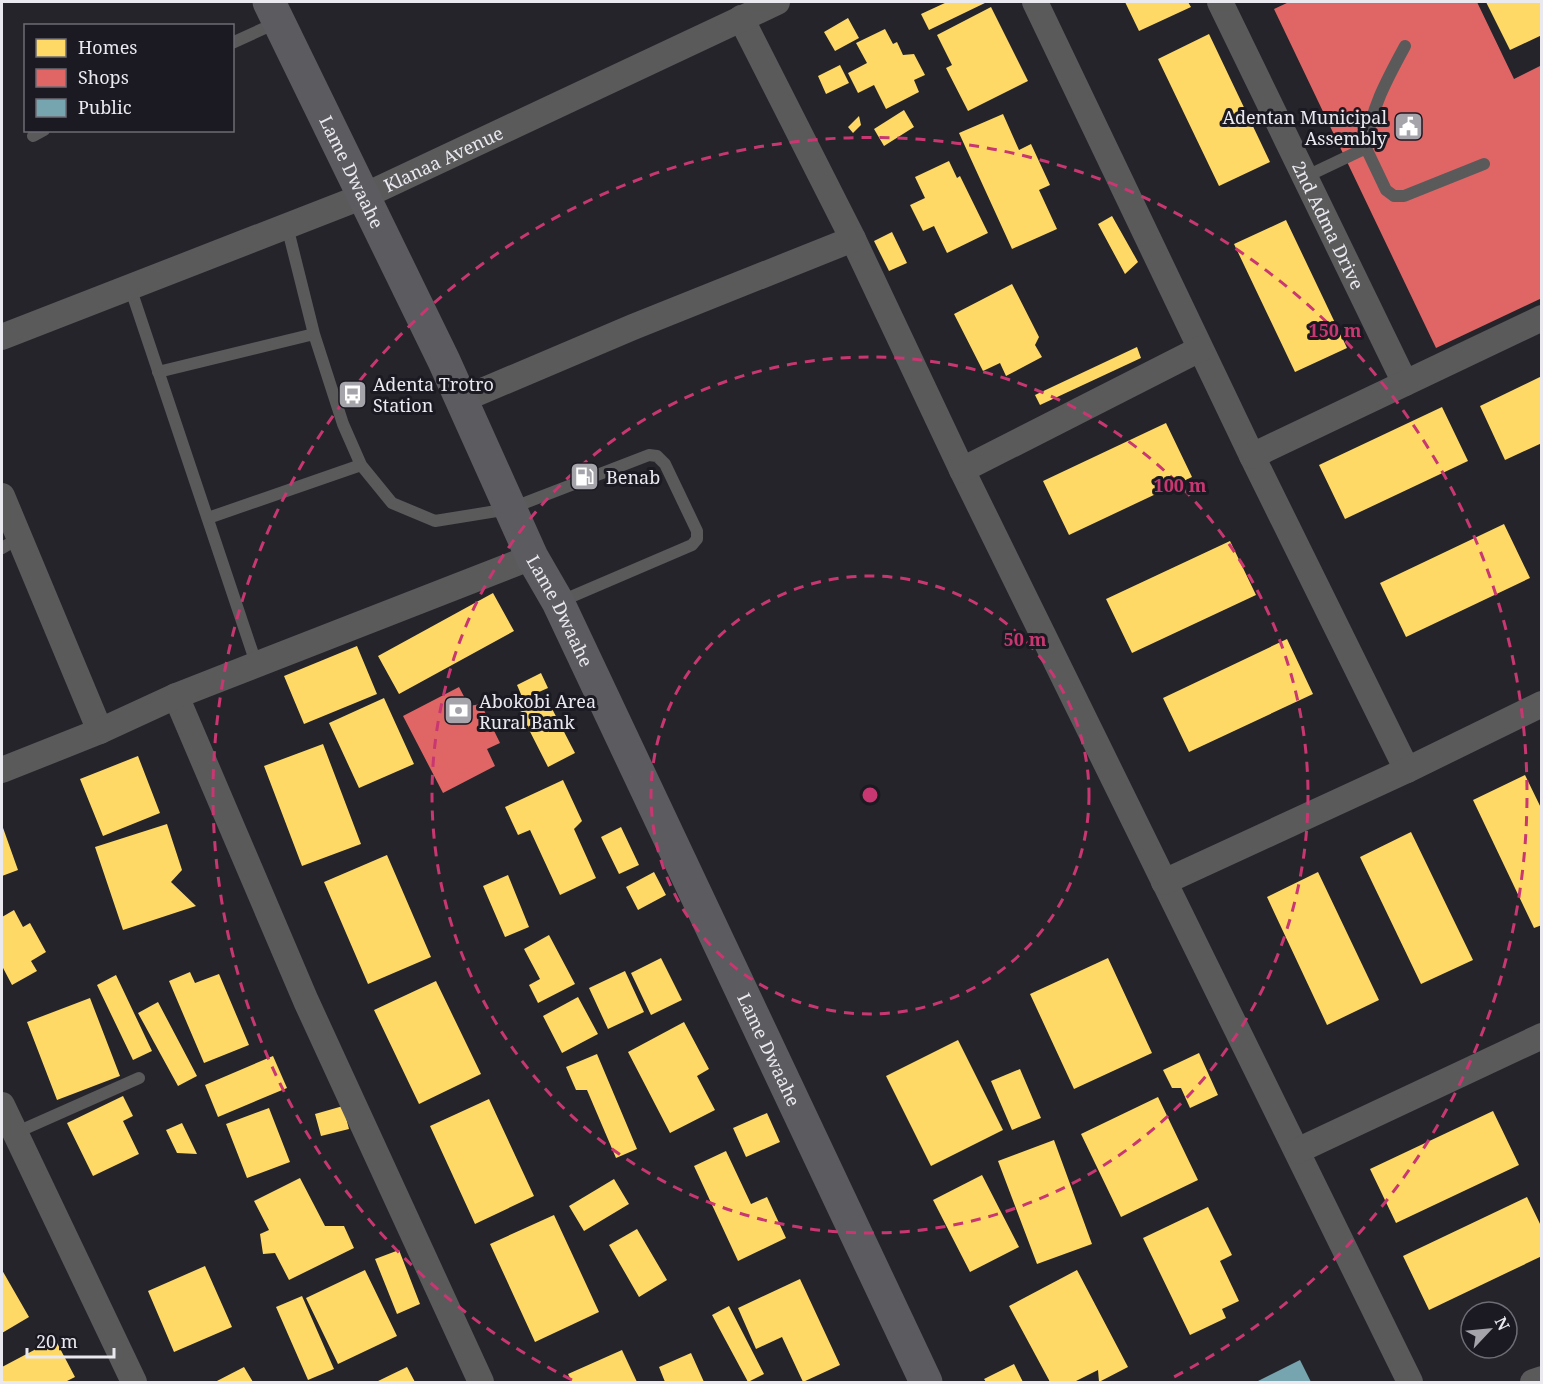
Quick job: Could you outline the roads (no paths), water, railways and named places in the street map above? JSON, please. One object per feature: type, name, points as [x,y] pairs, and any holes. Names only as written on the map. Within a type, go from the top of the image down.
[{"type":"street","name":"Klanaa Avenue","points":[[2,337],[364,196],[777,2]]},
{"type":"street","points":[[1035,2],[1200,349],[1407,770]]},
{"type":"street","name":"2nd Adma Drive","points":[[1220,2],[1405,384]]},
{"type":"street","name":"Lame Dwaahe","points":[[274,12],[461,400],[532,557],[558,602],[926,1383]]},
{"type":"street","points":[[741,18],[853,238],[962,470],[1410,1383]]},
{"type":"street","points":[[461,400],[853,238]]},
{"type":"street","points":[[1252,456],[1542,318]]},
{"type":"street","points":[[962,470],[1200,349]]},
{"type":"street","points":[[2,496],[10,543],[100,731]]},
{"type":"street","points":[[2,770],[100,731],[176,696],[532,557]]},
{"type":"street","points":[[176,696],[306,1001],[481,1383]]},
{"type":"street","points":[[1164,882],[1407,770],[1542,704]]},
{"type":"street","points":[[1297,1151],[1542,1036]]},
{"type":"street","points":[[2,1105],[134,1383]]},
{"type":"street","points":[[1533,1383],[1542,1378]]},
{"type":"lane","points":[[234,42],[274,12]]},
{"type":"lane","points":[[1405,46],[1381,91],[1368,125],[1366,148],[1386,190],[1394,196],[1404,195],[1484,164]]},
{"type":"lane","points":[[1305,177],[1366,148]]},
{"type":"lane","points":[[287,226],[314,334],[343,423],[361,465],[392,503],[435,521],[509,509],[649,455],[657,456],[665,464],[697,531],[697,539],[692,545],[558,602]]},
{"type":"lane","points":[[130,287],[257,666]]},
{"type":"lane","points":[[158,372],[314,334]]},
{"type":"lane","points":[[208,518],[361,465]]},
{"type":"lane","points":[[15,1133],[139,1078]]},
{"type":"place","name":"Adentan Municipal Assembly","points":[[1408,127]]},
{"type":"place","name":"Adenta Trotro Station","points":[[352,394]]},
{"type":"place","name":"Benab","points":[[585,477]]},
{"type":"place","name":"Abokobi Area Rural Bank","points":[[458,711]]}]
